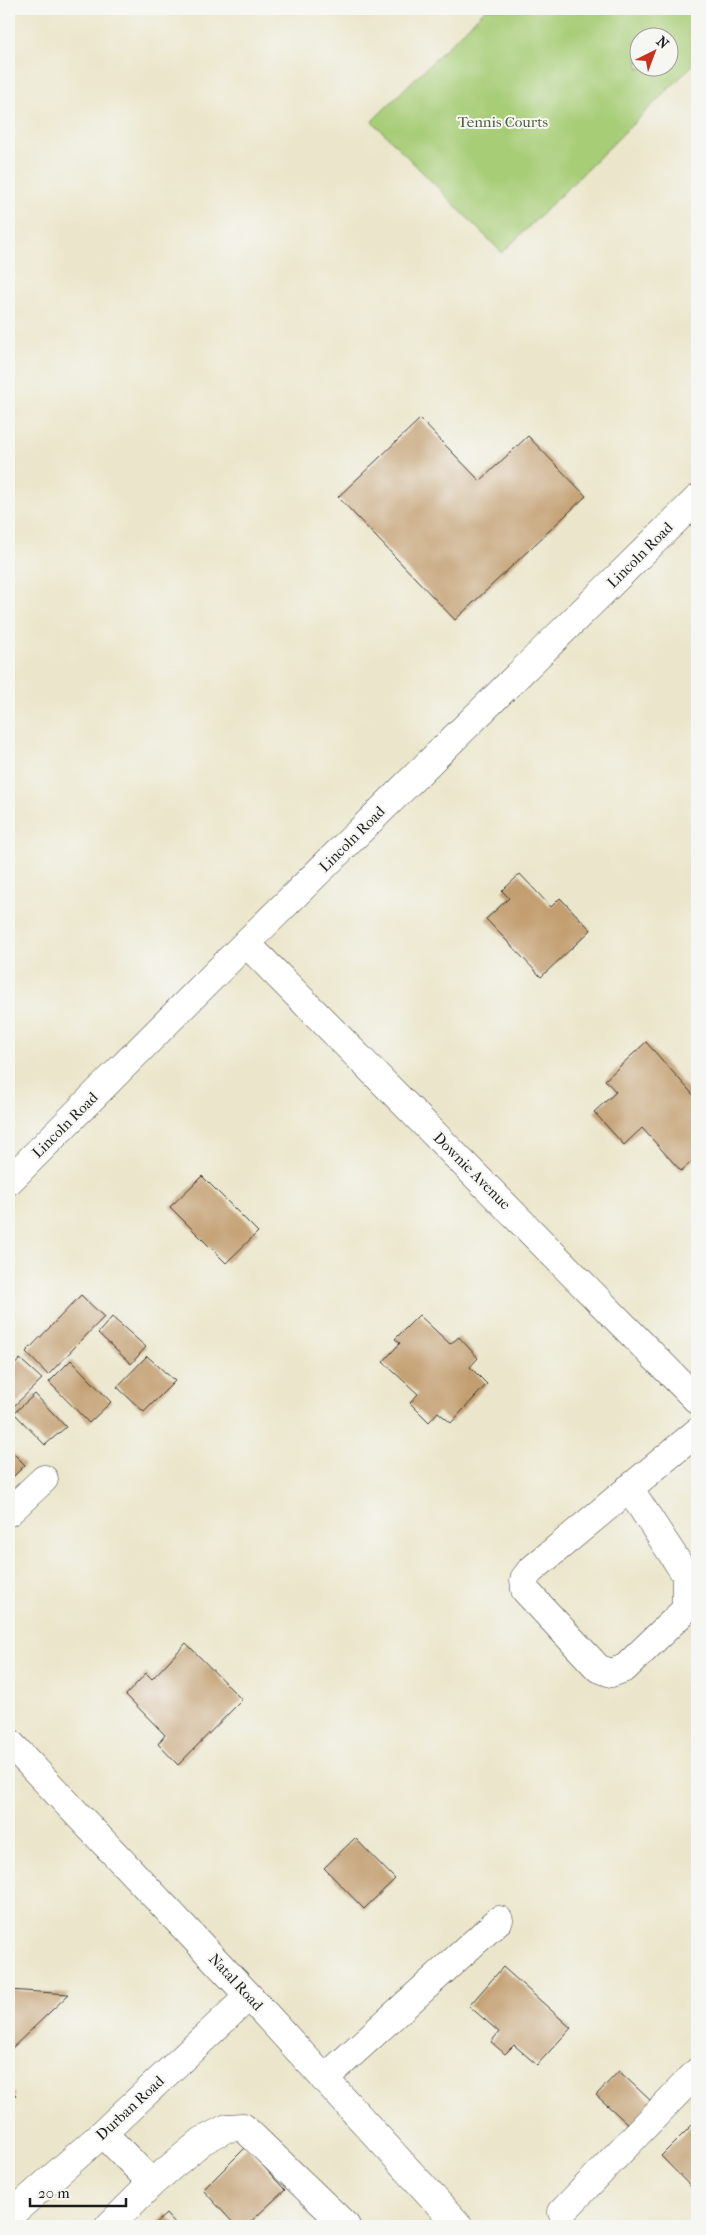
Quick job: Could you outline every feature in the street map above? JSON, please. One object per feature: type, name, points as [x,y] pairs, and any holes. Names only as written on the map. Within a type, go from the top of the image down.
[{"type":"street","name":"Lincoln Road","points":[[9,1181],[246,943],[697,499]]},
{"type":"street","name":"Downie Avenue","points":[[246,943],[697,1400]]},
{"type":"street","points":[[629,1488],[686,1575],[686,1609],[625,1668],[611,1673],[598,1668],[525,1590],[524,1580],[530,1571],[629,1488],[697,1432]]},
{"type":"street","points":[[9,1512],[44,1479]]},
{"type":"street","name":"Natal Road","points":[[9,1742],[248,1996],[459,2226]]},
{"type":"street","points":[[324,2078],[499,1920]]},
{"type":"street","name":"Durban Road","points":[[9,2216],[103,2134],[248,1996]]},
{"type":"street","points":[[562,2212],[697,2072]]},
{"type":"street","points":[[110,2226],[152,2183],[202,2140],[227,2128],[243,2127],[346,2226]]},
{"type":"street","points":[[103,2134],[152,2183]]},
{"type":"green space","name":"Tennis Courts","points":[[486,9],[697,9],[697,61],[502,253],[372,121]]},
{"type":"building","points":[[420,419],[480,481],[528,436],[586,496],[455,620],[338,497]]},
{"type":"building","points":[[520,874],[551,907],[560,898],[591,930],[541,977],[486,919],[509,898],[502,891]]},
{"type":"building","points":[[646,1042],[697,1099],[697,1131],[695,1133],[697,1136],[697,1157],[681,1171],[642,1128],[624,1145],[594,1112],[616,1092],[605,1080]]},
{"type":"building","points":[[202,1176],[258,1232],[226,1263],[170,1207]]},
{"type":"building","points":[[81,1295],[104,1317],[48,1375],[26,1352]]},
{"type":"building","points":[[419,1315],[450,1344],[459,1337],[478,1358],[470,1367],[487,1384],[451,1423],[438,1412],[429,1422],[410,1403],[418,1394],[383,1362],[400,1343],[395,1339]]},
{"type":"building","points":[[112,1317],[146,1347],[131,1364],[98,1333]]},
{"type":"building","points":[[147,1356],[175,1381],[144,1412],[117,1387]]},
{"type":"building","points":[[20,1359],[42,1379],[15,1405],[9,1399],[9,1371]]},
{"type":"building","points":[[71,1360],[111,1402],[89,1423],[49,1382]]},
{"type":"building","points":[[35,1394],[66,1427],[45,1445],[14,1413]]},
{"type":"building","points":[[9,1449],[25,1465],[9,1481]]},
{"type":"building","points":[[186,1643],[242,1700],[178,1765],[158,1744],[165,1735],[126,1695],[146,1673],[152,1679]]},
{"type":"building","points":[[355,1838],[395,1879],[364,1909],[324,1868]]},
{"type":"building","points":[[503,1967],[571,2028],[537,2065],[514,2045],[505,2054],[491,2042],[499,2032],[469,2006]]},
{"type":"building","points":[[9,1990],[69,1994],[9,2051]]},
{"type":"building","points":[[619,2071],[652,2102],[630,2126],[596,2095]]},
{"type":"building","points":[[9,2088],[16,2095],[9,2102]]},
{"type":"building","points":[[697,2120],[697,2193],[661,2156]]},
{"type":"building","points":[[246,2147],[285,2190],[246,2226],[236,2226],[203,2190]]},
{"type":"building","points":[[166,2214],[177,2226],[153,2226]]}]
